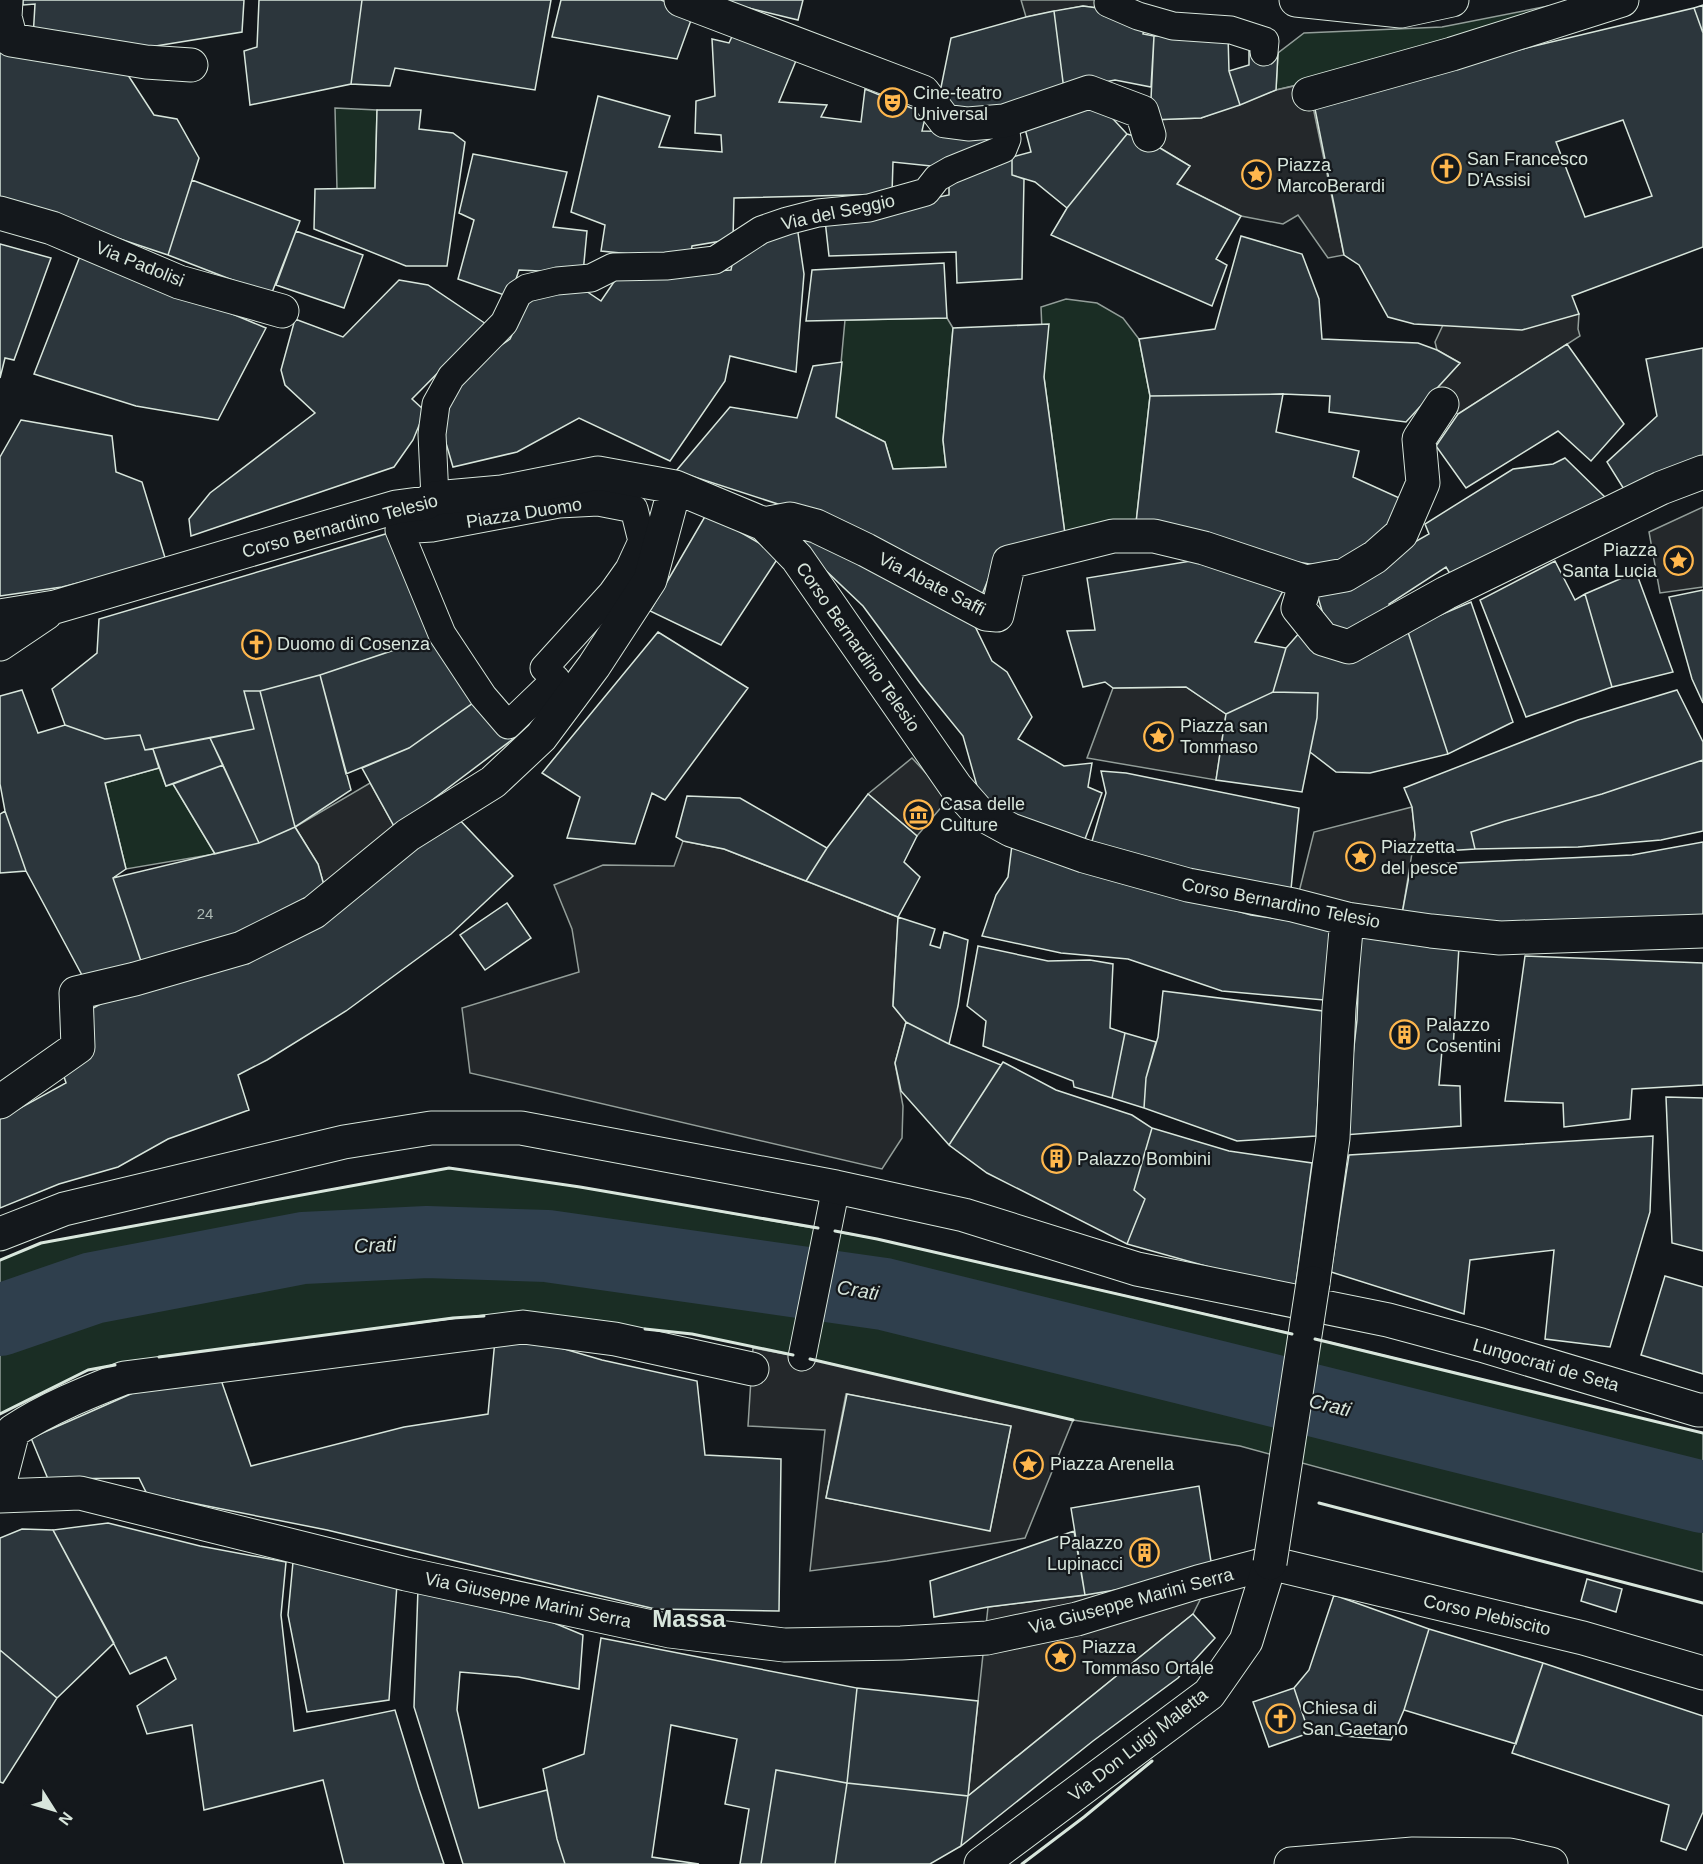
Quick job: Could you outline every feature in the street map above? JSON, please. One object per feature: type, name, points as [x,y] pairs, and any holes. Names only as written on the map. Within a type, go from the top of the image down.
[{"type":"street","points":[[6,0],[5,17],[11,40],[146,62],[191,65]]},
{"type":"street","points":[[681,0],[923,92],[945,121],[968,124],[1004,121],[1089,92],[1142,112],[1149,135]]},
{"type":"street","points":[[1296,0],[1401,11],[1452,0]]},
{"type":"street","points":[[1309,94],[1452,54],[1622,0]]},
{"type":"street","points":[[1108,3],[1137,16],[1173,26],[1231,30],[1265,41],[1263,52]]},
{"type":"street","name":"Via del Seggio","points":[[435,498],[432,434],[436,404],[451,378],[504,323],[518,294],[527,288],[557,281],[591,278],[613,267],[666,266],[715,260],[761,230],[787,221],[818,213],[869,207],[926,192],[937,178],[951,170],[1003,149],[1007,139],[1004,121]]},
{"type":"street","name":"Via Padolisi","points":[[0,213],[52,228],[179,282],[282,311]]},
{"type":"street","points":[[1442,404],[1419,439],[1423,483],[1401,534],[1375,557],[1345,575],[1306,582],[1298,608],[1323,639],[1349,647],[1446,593],[1660,488],[1703,472]]},
{"type":"street","name":"Corso Bernardino Telesio","points":[[0,616],[55,607],[396,507],[426,503],[435,498],[502,492],[598,473],[675,487],[764,524],[797,558],[956,787],[978,812],[1011,830],[1084,856],[1188,885],[1293,905],[1347,919],[1500,938],[1703,931]]},
{"type":"street","points":[[0,1102],[78,1047],[76,993],[135,979],[242,948],[314,912],[408,835],[493,782],[541,737],[594,666],[639,575],[675,487]]},
{"type":"street","name":"Piazza Duomo","points":[[598,502],[634,509],[642,541],[639,575],[612,593],[544,668],[556,679],[508,725],[483,696],[442,634],[399,530],[432,528],[559,504],[598,502]]},
{"type":"street","name":"Via Abate Saffi","points":[[764,524],[790,519],[816,526],[866,549],[986,614],[997,615],[1009,562],[1113,536],[1154,536],[1194,545],[1306,582]]},
{"type":"street","points":[[0,644],[55,607]]},
{"type":"street","name":"Via Don Luigi Maletta","points":[[981,1864],[1209,1694],[1246,1641],[1270,1563],[1313,1283],[1333,1138],[1339,1008],[1347,919]]},
{"type":"street","name":"Lungocrati de Seta","points":[[0,1234],[64,1209],[344,1142],[431,1128],[521,1128],[836,1187],[964,1215],[1137,1269],[1388,1320],[1703,1410]]},
{"type":"street","points":[[802,1357],[836,1187]]},
{"type":"street","points":[[0,1480],[13,1431],[82,1394],[124,1378],[523,1327],[615,1339],[752,1369]]},
{"type":"street","name":"Via Giuseppe Marini Serra","points":[[0,1496],[81,1493],[406,1574],[670,1632],[784,1645],[987,1638],[1077,1619],[1198,1582],[1270,1563]]},
{"type":"street","name":"Corso Plebiscito","points":[[1270,1563],[1583,1638],[1703,1673]]},
{"type":"street","points":[[1292,1864],[1413,1854],[1510,1855],[1551,1864]]},
{"type":"green space","points":[[1579,0],[1503,35],[1276,90],[1278,53],[1304,33],[1442,27]]},
{"type":"green space","points":[[335,108],[377,110],[375,188],[337,189]]},
{"type":"green space","points":[[1066,299],[1097,303],[1123,318],[1139,339],[1150,396],[1135,532],[1065,534],[1044,377],[1041,307]]},
{"type":"green space","points":[[947,318],[953,328],[943,440],[946,467],[893,469],[885,442],[836,417],[845,320]]},
{"type":"green space","points":[[159,768],[166,786],[173,784],[215,854],[126,869],[105,783]]},
{"type":"green space","points":[[449,1168],[580,1187],[877,1239],[1329,1342],[1703,1433],[1703,1572],[1240,1446],[1073,1420],[692,1334],[504,1315],[453,1318],[177,1355],[88,1370],[0,1414],[0,1260],[41,1243]]},
{"type":"shaded area","points":[[1021,0],[1109,0],[1105,9],[1083,6],[1026,17]]},
{"type":"shaded area","name":"Piazza MarcoBerardi","points":[[1308,83],[1344,255],[1328,258],[1298,215],[1283,224],[1241,216],[1177,184],[1190,166],[1145,139],[1150,120],[1201,118],[1276,90]]},
{"type":"shaded area","points":[[1579,314],[1580,336],[1458,414],[1430,396],[1460,363],[1437,350],[1435,342],[1443,325]]},
{"type":"shaded area","name":"Piazza Santa Lucia","points":[[1703,507],[1703,587],[1660,593],[1649,532]]},
{"type":"shaded area","name":"Piazza san Tommaso","points":[[1186,687],[1226,714],[1216,780],[1087,758],[1113,688]]},
{"type":"shaded area","points":[[912,758],[949,798],[917,836],[868,794]]},
{"type":"shaded area","points":[[370,783],[395,828],[327,896],[318,864],[295,827]]},
{"type":"shaded area","name":"Piazzetta del pesce","points":[[1412,807],[1415,835],[1402,914],[1299,892],[1314,832]]},
{"type":"shaded area","points":[[683,841],[724,849],[898,917],[893,1006],[906,1022],[895,1063],[903,1106],[902,1138],[882,1169],[470,1073],[462,1008],[579,972],[572,929],[554,885],[603,865],[674,866]]},
{"type":"shaded area","name":"Piazza Arenella","points":[[753,1348],[802,1357],[1073,1420],[1025,1538],[810,1571],[825,1430],[748,1426]],"holes":[[[846,1394],[1011,1426],[990,1530],[826,1498]]]},
{"type":"shaded area","name":"Piazza Tommaso Ortale","points":[[1213,1574],[1193,1614],[968,1796],[988,1607],[1085,1595]]},
{"type":"building","points":[[23,0],[244,0],[242,32],[131,50],[33,38],[35,4],[23,5]]},
{"type":"building","points":[[259,0],[362,0],[351,84],[250,105],[244,51],[257,47]]},
{"type":"building","points":[[362,0],[551,0],[535,90],[395,68],[390,86],[351,84]]},
{"type":"building","points":[[561,0],[661,0],[694,12],[677,59],[552,37]]},
{"type":"building","points":[[716,0],[803,0],[798,20]]},
{"type":"building","points":[[1703,5],[1703,33],[1694,8]]},
{"type":"building","points":[[1083,6],[1105,9],[1145,24],[1143,34],[1154,36],[1151,87],[1115,80],[1064,90],[1054,11]]},
{"type":"building","name":"San Francesco D'Assisi","points":[[1694,8],[1703,33],[1703,247],[1572,296],[1579,314],[1522,330],[1414,324],[1388,317],[1359,265],[1344,255],[1313,99]],"holes":[[[1623,120],[1652,196],[1585,217],[1556,142]]]},
{"type":"building","points":[[1054,11],[1064,90],[1001,112],[937,107],[951,38]]},
{"type":"building","points":[[736,28],[800,51],[779,102],[827,105],[821,117],[861,122],[865,89],[926,114],[922,131],[993,132],[993,150],[931,166],[893,162],[892,194],[734,198],[733,239],[692,246],[690,260],[601,251],[605,225],[571,212],[598,96],[670,116],[659,147],[722,152],[721,135],[695,133],[696,101],[715,96],[712,39],[729,43]]},
{"type":"building","points":[[1228,35],[1229,71],[1240,105],[1201,118],[1150,120],[1154,36]]},
{"type":"building","points":[[0,48],[124,69],[154,115],[177,119],[199,158],[168,255],[0,199]]},
{"type":"building","points":[[1249,51],[1278,53],[1276,90],[1240,105],[1229,71],[1249,65]]},
{"type":"building","points":[[1091,95],[1127,134],[1067,208],[1035,182],[1012,175],[1012,157],[1031,152],[1023,121]]},
{"type":"building","points":[[377,110],[421,110],[419,129],[453,133],[465,142],[447,266],[406,266],[314,229],[315,189],[375,188]]},
{"type":"building","points":[[1127,134],[1145,139],[1190,166],[1177,184],[1241,216],[1216,259],[1227,265],[1212,306],[1051,235],[1067,208]]},
{"type":"building","points":[[473,154],[567,172],[553,227],[587,231],[583,273],[519,270],[510,297],[458,279],[474,220],[459,213]]},
{"type":"building","points":[[1012,157],[1012,175],[1024,179],[1022,279],[957,283],[956,252],[829,256],[825,220],[949,195],[949,175]]},
{"type":"building","points":[[192,180],[300,221],[271,295],[168,255]]},
{"type":"building","points":[[797,226],[804,274],[796,372],[730,356],[725,381],[670,461],[579,418],[517,452],[453,467],[441,426],[451,395],[478,361],[510,339],[529,298],[580,287],[601,301],[618,276],[731,270],[734,254]]},
{"type":"building","points":[[296,231],[363,255],[344,308],[276,285]]},
{"type":"building","points":[[1241,236],[1302,254],[1319,299],[1322,339],[1418,343],[1437,350],[1460,363],[1406,422],[1329,412],[1330,396],[1283,394],[1150,396],[1139,339],[1215,329]]},
{"type":"building","points":[[0,244],[51,258],[14,360],[5,358],[0,378]]},
{"type":"building","points":[[82,251],[266,328],[218,420],[136,406],[34,374]]},
{"type":"building","points":[[944,263],[947,318],[806,321],[812,270]]},
{"type":"building","points":[[399,280],[428,285],[486,324],[412,399],[425,411],[413,440],[394,467],[191,536],[189,519],[210,493],[315,413],[285,385],[281,370],[295,319],[343,337]]},
{"type":"building","points":[[1049,324],[1044,377],[1065,534],[1001,548],[979,602],[824,519],[676,471],[730,407],[797,418],[813,366],[842,362],[836,417],[885,442],[893,469],[946,467],[943,440],[953,328]]},
{"type":"building","points":[[1567,344],[1624,424],[1591,461],[1558,431],[1466,488],[1436,446],[1458,414]]},
{"type":"building","points":[[1703,348],[1703,463],[1627,494],[1607,462],[1657,416],[1646,359]]},
{"type":"building","points":[[1283,394],[1276,432],[1359,451],[1353,477],[1406,501],[1365,558],[1346,570],[1135,532],[1150,396]]},
{"type":"building","points":[[21,420],[112,436],[116,472],[142,482],[166,561],[62,587],[0,596],[0,457]]},
{"type":"building","points":[[1565,458],[1607,499],[1455,582],[1446,567],[1389,604],[1391,611],[1356,633],[1328,631],[1317,594],[1348,580],[1429,534],[1425,524],[1513,469],[1553,464]]},
{"type":"building","points":[[707,513],[780,555],[721,645],[650,611]]},
{"type":"building","points":[[796,525],[967,610],[992,661],[1007,672],[1032,717],[1018,739],[1064,766],[1092,763],[1088,787],[1102,793],[1081,850],[982,804],[963,736],[863,606],[800,546]]},
{"type":"building","name":"Duomo di Cosenza","points":[[399,530],[442,634],[320,675],[260,691],[244,691],[254,729],[145,750],[140,735],[105,739],[65,725],[52,689],[97,653],[99,619]]},
{"type":"building","points":[[1203,559],[1284,589],[1255,642],[1286,648],[1273,692],[1226,714],[1186,687],[1113,688],[1105,682],[1083,687],[1067,631],[1095,630],[1087,578]]},
{"type":"building","points":[[1555,561],[1575,600],[1585,594],[1612,687],[1526,717],[1480,600]]},
{"type":"building","points":[[1636,572],[1673,672],[1612,687],[1585,594]]},
{"type":"building","points":[[1703,590],[1703,703],[1692,679],[1669,597]]},
{"type":"building","points":[[1471,602],[1513,722],[1448,754],[1407,629]]},
{"type":"building","points":[[1407,629],[1448,754],[1370,773],[1336,772],[1310,752],[1317,718],[1318,693],[1273,692],[1286,648],[1301,631]]},
{"type":"building","points":[[658,632],[748,688],[665,800],[652,793],[635,844],[567,838],[580,797],[542,773]]},
{"type":"building","points":[[442,634],[483,696],[409,748],[346,774],[320,675]]},
{"type":"building","points":[[320,675],[351,790],[295,827],[260,691]]},
{"type":"building","points":[[22,690],[38,733],[65,725],[105,739],[140,735],[145,750],[153,749],[159,768],[105,783],[126,869],[113,878],[143,967],[83,977],[26,871],[5,811],[0,784],[0,696]]},
{"type":"building","points":[[1677,690],[1703,742],[1703,760],[1602,794],[1471,832],[1475,849],[1413,853],[1415,835],[1412,807],[1404,788],[1578,720]]},
{"type":"building","points":[[244,691],[260,691],[295,827],[259,843],[210,738],[254,729]]},
{"type":"building","points":[[1273,692],[1318,693],[1317,718],[1302,792],[1216,780],[1226,714]]},
{"type":"building","points":[[483,696],[517,736],[395,828],[362,768],[409,748]]},
{"type":"building","points":[[210,738],[223,765],[166,786],[153,749],[145,750]]},
{"type":"building","points":[[1703,760],[1703,831],[1661,840],[1578,847],[1475,849],[1471,832],[1602,794]]},
{"type":"building","points":[[223,765],[259,843],[215,854],[173,784]]},
{"type":"building","points":[[1101,771],[1126,773],[1299,808],[1291,889],[1157,866],[1090,848],[1106,793]]},
{"type":"building","points":[[868,794],[917,836],[904,862],[920,877],[898,917],[806,881],[827,848]]},
{"type":"building","points":[[687,796],[740,798],[827,848],[806,881],[724,849],[683,841],[676,837]]},
{"type":"building","points":[[5,811],[26,871],[0,873],[0,814]]},
{"type":"building","points":[[455,815],[513,876],[451,934],[346,1011],[267,1060],[238,1075],[249,1110],[168,1139],[118,1167],[59,1184],[0,1208],[0,1119],[66,1083],[62,1070],[86,1012],[113,997],[185,976]]},
{"type":"building","points":[[295,827],[318,864],[327,896],[243,933],[143,967],[113,878],[259,843]]},
{"type":"building","points":[[1013,837],[1190,898],[1251,915],[1335,927],[1324,1000],[1222,991],[1128,959],[1061,953],[982,936],[996,895],[1008,877]]},
{"type":"building","points":[[1703,842],[1703,923],[1500,928],[1402,914],[1411,865],[1632,855]]},
{"type":"building","points":[[507,903],[531,938],[485,970],[460,935]]},
{"type":"building","points":[[898,917],[935,929],[930,945],[940,948],[944,932],[968,940],[958,1006],[949,1044],[906,1022],[893,1006]]},
{"type":"building","name":"Palazzo Cosentini","points":[[1360,937],[1459,946],[1453,1050],[1442,1050],[1439,1085],[1460,1086],[1461,1126],[1344,1135],[1357,1020]]},
{"type":"building","points":[[978,946],[1048,961],[1090,960],[1113,964],[1110,1028],[1125,1033],[1112,1098],[1074,1087],[1073,1081],[983,1046],[986,1021],[967,1006]]},
{"type":"building","points":[[1525,956],[1703,963],[1703,1085],[1632,1089],[1630,1119],[1564,1127],[1563,1103],[1505,1101]]},
{"type":"building","points":[[1163,991],[1323,1011],[1316,1136],[1237,1141],[1144,1108],[1146,1078],[1158,1037]]},
{"type":"building","points":[[906,1022],[949,1044],[1001,1065],[949,1145],[901,1091],[895,1063]]},
{"type":"building","points":[[1125,1033],[1156,1042],[1146,1078],[1144,1108],[1112,1098]]},
{"type":"building","name":"Palazzo Bombini","points":[[1003,1062],[1056,1090],[1132,1115],[1152,1128],[1134,1190],[1145,1199],[1127,1244],[987,1173],[949,1145]]},
{"type":"building","points":[[1666,1097],[1703,1098],[1703,1251],[1672,1243]]},
{"type":"building","points":[[1152,1128],[1229,1151],[1312,1163],[1295,1291],[1127,1244],[1145,1199],[1134,1190]]},
{"type":"building","points":[[1653,1136],[1650,1212],[1610,1347],[1545,1339],[1554,1250],[1470,1260],[1464,1314],[1331,1272],[1349,1155]]},
{"type":"building","points":[[1665,1276],[1703,1287],[1703,1374],[1641,1355]]},
{"type":"building","points":[[495,1340],[537,1341],[602,1360],[697,1381],[705,1455],[781,1459],[779,1611],[655,1609],[327,1530],[147,1494],[139,1478],[48,1479],[31,1438],[142,1389],[220,1377],[251,1466],[404,1427],[488,1414]]},
{"type":"building","points":[[847,1394],[1011,1426],[990,1531],[826,1498]]},
{"type":"building","name":"Palazzo Lupinacci","points":[[1199,1486],[1213,1574],[1085,1595],[1071,1508]]},
{"type":"building","points":[[108,1523],[200,1546],[286,1562],[281,1615],[294,1731],[395,1710],[444,1864],[344,1864],[323,1780],[204,1810],[192,1725],[147,1734],[137,1706],[176,1679],[166,1657],[130,1674],[53,1530]]},
{"type":"building","points":[[22,1529],[53,1530],[114,1643],[57,1698],[0,1650],[0,1538]]},
{"type":"building","points":[[1074,1531],[1085,1595],[988,1607],[934,1617],[930,1581]]},
{"type":"building","points":[[293,1562],[397,1584],[389,1700],[307,1712],[288,1615]]},
{"type":"building","points":[[1587,1579],[1622,1589],[1616,1612],[1581,1601]]},
{"type":"building","points":[[418,1588],[530,1613],[583,1635],[579,1689],[518,1677],[460,1672],[457,1710],[479,1808],[547,1790],[557,1839],[565,1864],[463,1864],[414,1707]]},
{"type":"building","points":[[1334,1595],[1429,1629],[1404,1710],[1391,1740],[1309,1733],[1294,1688],[1309,1670]]},
{"type":"building","points":[[1193,1614],[1215,1638],[1178,1678],[1093,1741],[961,1846],[968,1796]]},
{"type":"building","points":[[1429,1629],[1543,1663],[1516,1744],[1404,1710]]},
{"type":"building","points":[[601,1638],[857,1688],[847,1783],[776,1770],[761,1864],[740,1864],[749,1809],[725,1804],[737,1739],[671,1725],[652,1857],[699,1864],[565,1864],[557,1839],[543,1769],[584,1754]]},
{"type":"building","points":[[0,1650],[57,1698],[3,1783],[0,1782]]},
{"type":"building","points":[[1543,1663],[1703,1716],[1703,1812],[1686,1850],[1661,1841],[1669,1805],[1512,1753]]},
{"type":"building","points":[[857,1688],[978,1701],[968,1796],[847,1783]]},
{"type":"building","name":"Chiesa di San Gaetano","points":[[1294,1688],[1309,1733],[1269,1747],[1253,1702]]},
{"type":"building","points":[[776,1770],[847,1783],[835,1864],[761,1864]]},
{"type":"building","points":[[847,1783],[968,1796],[961,1846],[930,1864],[835,1864]]},
{"type":"waterway","name":"Crati","points":[[0,1320],[93,1288],[303,1248],[427,1242],[547,1246],[884,1294],[1703,1497]]},
{"type":"wall","points":[[0,1260],[41,1243],[449,1168],[580,1187],[818,1228]]},
{"type":"wall","points":[[835,1231],[1292,1334]]},
{"type":"wall","points":[[159,1357],[453,1318],[484,1316]]},
{"type":"wall","points":[[645,1329],[692,1334],[793,1355]]},
{"type":"wall","points":[[1315,1339],[1703,1433]]},
{"type":"wall","points":[[810,1359],[1073,1420]]},
{"type":"wall","points":[[0,1414],[88,1370],[115,1365]]},
{"type":"wall","points":[[1319,1503],[1703,1603]]},
{"type":"wall","points":[[1022,1864],[1152,1761]]},
{"type":"place","name":"Cine-teatro Universal","points":[[892,103]]},
{"type":"place","name":"San Francesco D'Assisi","points":[[1446,169]]},
{"type":"place","name":"Piazza MarcoBerardi","points":[[1256,175]]},
{"type":"place","name":"Piazza Santa Lucia","points":[[1678,560]]},
{"type":"place","name":"Duomo di Cosenza","points":[[256,644]]},
{"type":"place","name":"Piazza san Tommaso","points":[[1159,736]]},
{"type":"place","name":"Casa delle Culture","points":[[919,814]]},
{"type":"place","name":"Piazzetta del pesce","points":[[1360,857]]},
{"type":"place","name":"Palazzo Cosentini","points":[[1405,1035]]},
{"type":"place","name":"Palazzo Bombini","points":[[1056,1159]]},
{"type":"place","name":"Piazza Arenella","points":[[1029,1464]]},
{"type":"place","name":"Palazzo Lupinacci","points":[[1144,1553]]},
{"type":"place","name":"Piazza Tommaso Ortale","points":[[1061,1657]]},
{"type":"place","name":"Chiesa di San Gaetano","points":[[1281,1718]]},
{"type":"district","name":"Massa","points":[[689,1619]]}]
